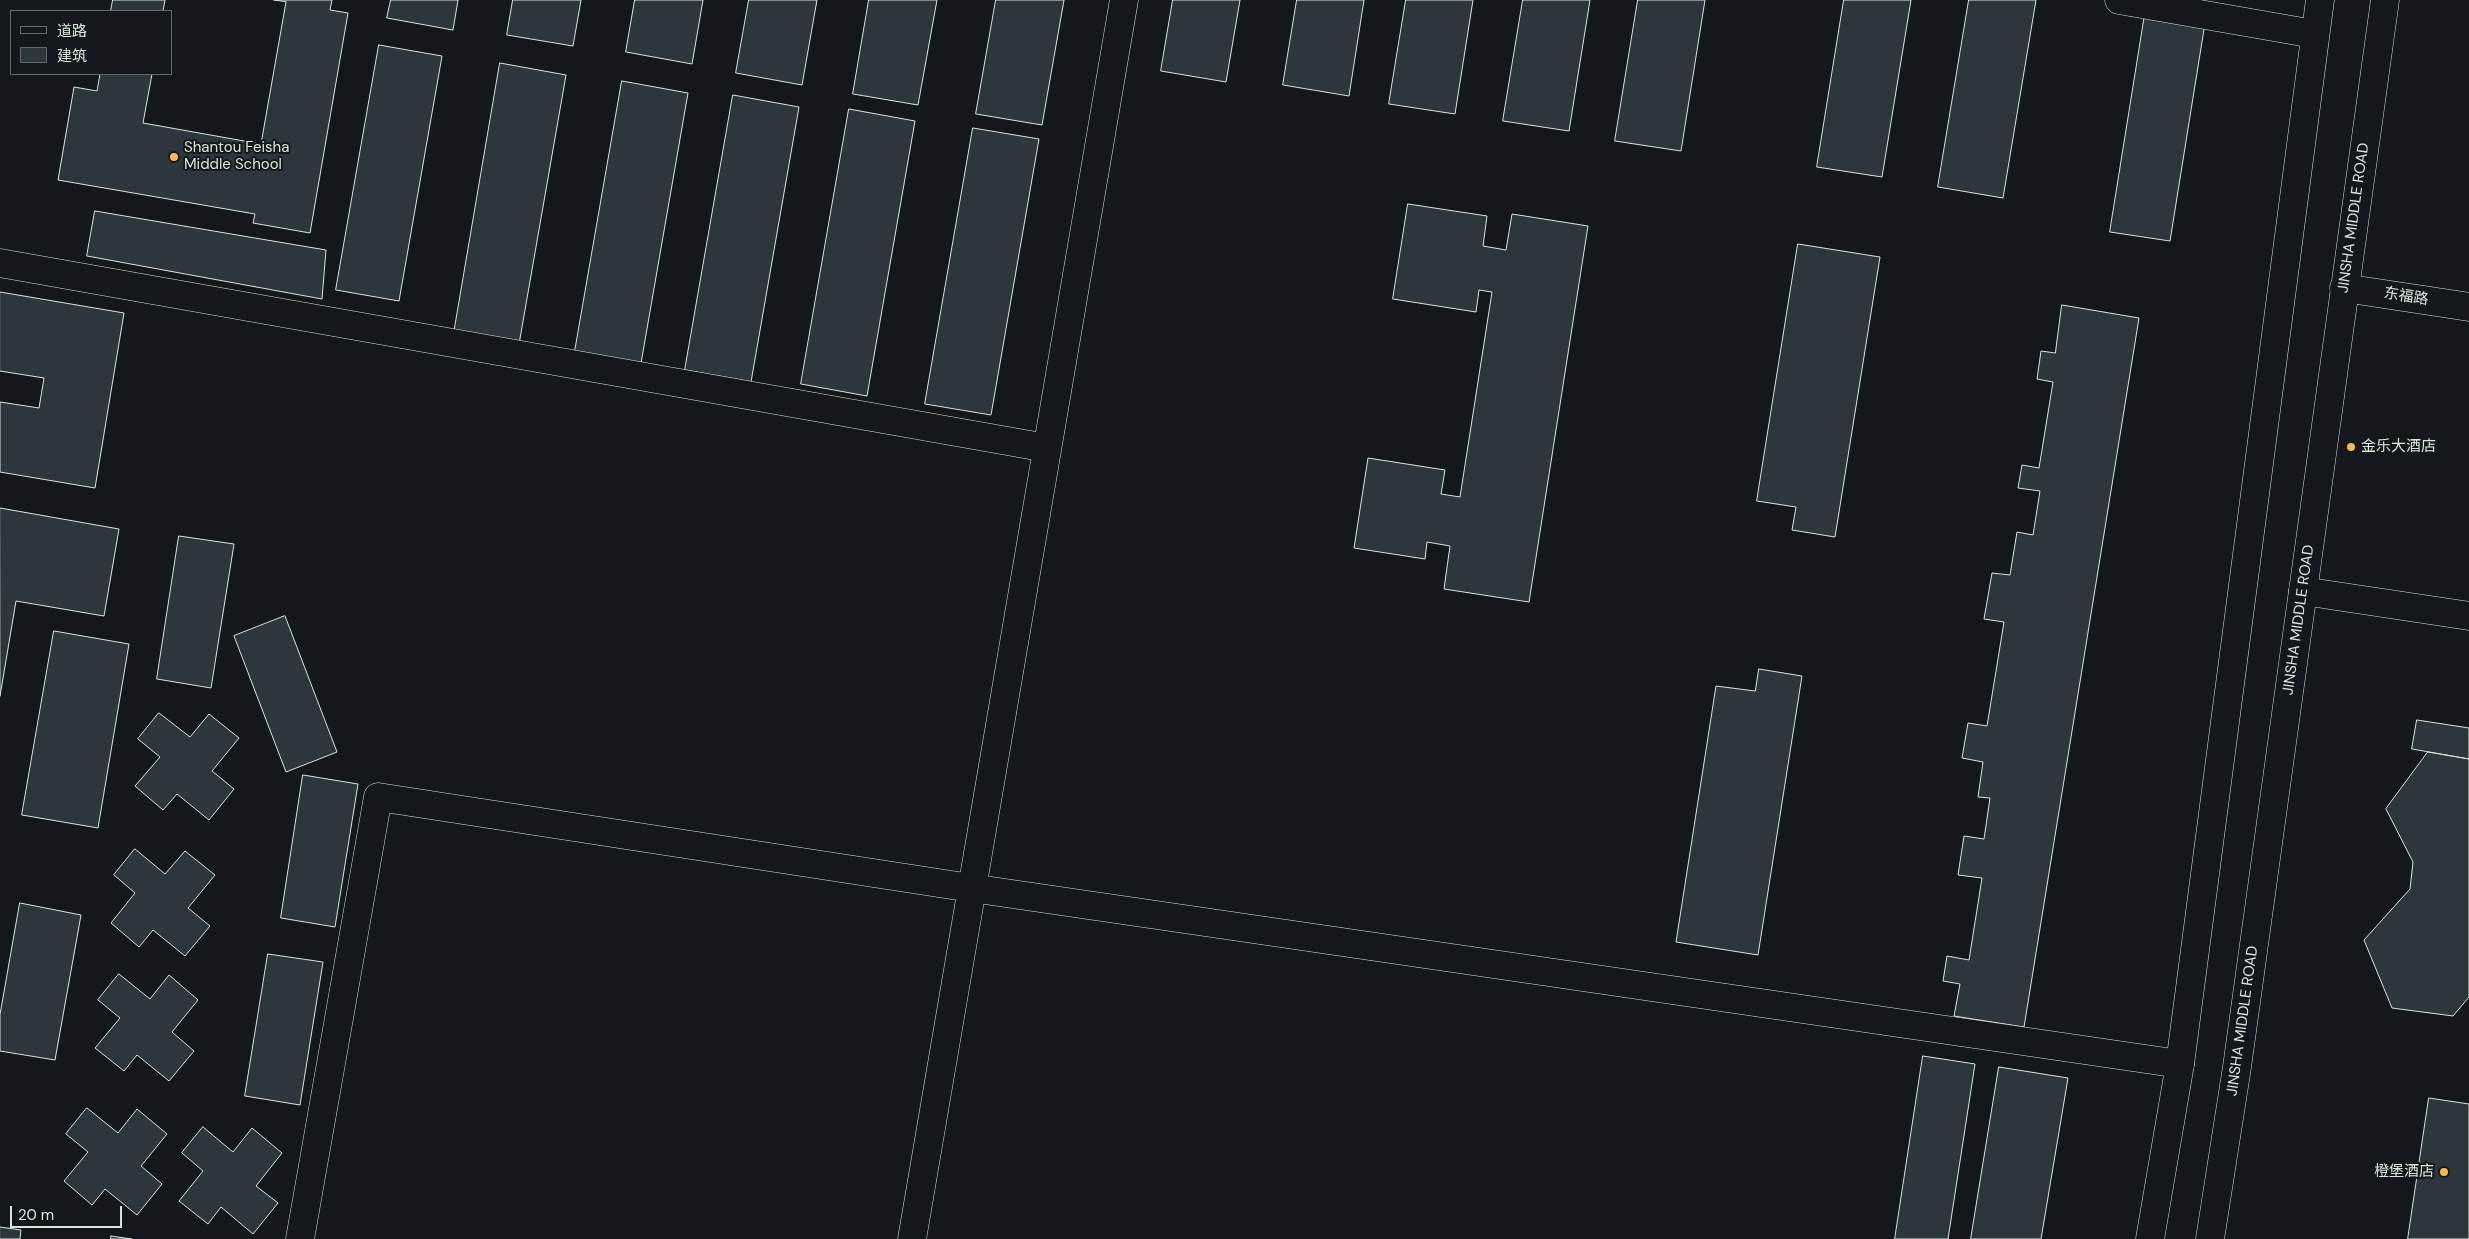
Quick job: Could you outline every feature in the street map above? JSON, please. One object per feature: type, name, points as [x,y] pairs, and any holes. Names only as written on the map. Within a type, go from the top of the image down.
[{"type":"street","points":[[912,1239],[1124,0]]},
{"type":"street","points":[[2119,0],[2314,34]]},
{"type":"street","points":[[2150,1239],[2180,1064],[2314,34],[2320,0]]},
{"type":"street","name":"JINSHA MIDDLE ROAD","points":[[2210,1239],[2238,1067],[2302,591],[2385,0]]},
{"type":"street","points":[[0,264],[1047,448]]},
{"type":"street","name":"东福路","points":[[2344,288],[2469,307]]},
{"type":"street","points":[[2302,591],[2469,616]]},
{"type":"street","points":[[300,1239],[378,797],[971,888],[2180,1064]]},
{"type":"building","points":[[113,0],[165,0],[163,10],[111,10]]},
{"type":"building","points":[[274,0],[332,0],[330,10],[348,13],[310,233],[253,223],[255,214],[58,180],[74,87],[97,91],[100,75],[152,75],[143,123],[261,144],[286,2]]},
{"type":"building","points":[[391,0],[458,0],[453,30],[387,18]]},
{"type":"building","points":[[513,0],[581,0],[573,46],[507,35]]},
{"type":"building","points":[[635,0],[703,0],[692,64],[626,52]]},
{"type":"building","points":[[749,0],[817,0],[802,85],[736,73]]},
{"type":"building","points":[[869,0],[937,0],[918,105],[853,94]]},
{"type":"building","points":[[996,0],[1064,0],[1042,125],[976,114]]},
{"type":"building","points":[[1173,0],[1240,0],[1226,82],[1161,71]]},
{"type":"building","points":[[1297,0],[1364,0],[1349,96],[1283,85]]},
{"type":"building","points":[[1406,0],[1473,0],[1455,114],[1389,104]]},
{"type":"building","points":[[1523,0],[1590,0],[1569,131],[1503,121]]},
{"type":"building","points":[[1638,0],[1705,0],[1681,151],[1615,141]]},
{"type":"building","points":[[1844,0],[1911,0],[1882,177],[1817,167]]},
{"type":"building","points":[[1969,0],[2036,0],[2003,198],[1938,187]]},
{"type":"building","points":[[2145,14],[2205,23],[2170,241],[2110,232]]},
{"type":"building","points":[[379,45],[442,56],[399,301],[336,290]]},
{"type":"building","points":[[500,63],[566,75],[518,350],[453,339]]},
{"type":"building","points":[[622,81],[688,93],[640,369],[574,357]]},
{"type":"building","points":[[733,95],[799,107],[751,382],[685,370]]},
{"type":"building","points":[[849,109],[915,121],[867,396],[801,384]]},
{"type":"building","points":[[973,128],[1039,139],[991,415],[925,404]]},
{"type":"building","points":[[1408,204],[1487,216],[1483,246],[1506,250],[1512,214],[1588,226],[1529,602],[1444,589],[1450,546],[1427,542],[1425,559],[1354,548],[1368,458],[1445,470],[1441,494],[1460,497],[1492,292],[1479,290],[1476,312],[1393,299]]},
{"type":"building","points":[[95,211],[326,250],[322,299],[87,256]]},
{"type":"building","points":[[1798,244],[1880,257],[1835,537],[1792,530],[1796,507],[1757,501]]},
{"type":"building","points":[[0,292],[124,313],[95,488],[0,472],[0,402],[39,408],[44,378],[0,371]]},
{"type":"building","points":[[2062,305],[2139,318],[2024,1027],[1954,1016],[1960,984],[1943,981],[1947,956],[1969,960],[1982,878],[1958,875],[1964,836],[1984,839],[1990,798],[1978,797],[1983,762],[1962,758],[1968,723],[1987,726],[2004,622],[1984,619],[1992,573],[2010,575],[2017,532],[2033,535],[2040,491],[2018,488],[2022,465],[2039,468],[2053,382],[2037,379],[2041,351],[2055,353]]},
{"type":"building","points":[[0,508],[119,529],[104,616],[16,601],[0,696]]},
{"type":"building","points":[[179,536],[234,544],[211,688],[157,679]]},
{"type":"building","points":[[285,616],[337,752],[286,772],[234,636]]},
{"type":"building","points":[[54,631],[129,644],[98,828],[22,815]]},
{"type":"building","points":[[1759,669],[1802,676],[1758,955],[1676,942],[1716,686],[1755,691]]},
{"type":"building","points":[[159,713],[190,737],[209,714],[239,738],[212,771],[234,789],[209,820],[177,794],[163,810],[135,786],[160,757],[138,739]]},
{"type":"building","points":[[2417,720],[2469,728],[2469,759],[2412,749]]},
{"type":"building","points":[[2428,752],[2469,759],[2469,997],[2453,1016],[2392,1008],[2364,940],[2410,889],[2413,862],[2386,809]]},
{"type":"building","points":[[303,775],[358,784],[335,927],[281,918]]},
{"type":"building","points":[[135,849],[165,874],[185,851],[215,875],[188,908],[210,926],[185,956],[153,930],[139,947],[111,923],[135,893],[114,875]]},
{"type":"building","points":[[20,903],[81,915],[55,1060],[0,1051],[0,1015]]},
{"type":"building","points":[[268,954],[323,962],[300,1105],[245,1096]]},
{"type":"building","points":[[119,974],[150,999],[169,975],[198,1000],[172,1032],[194,1051],[169,1081],[137,1055],[124,1071],[95,1048],[120,1018],[98,1000]]},
{"type":"building","points":[[1923,1056],[1975,1064],[1948,1239],[1895,1239]]},
{"type":"building","points":[[1999,1067],[2068,1078],[2041,1239],[1971,1239]]},
{"type":"building","name":"橙堡酒店","points":[[2429,1098],[2469,1104],[2469,1239],[2408,1239]]},
{"type":"building","points":[[87,1108],[118,1133],[137,1109],[167,1134],[141,1166],[162,1184],[137,1215],[105,1189],[92,1205],[64,1181],[88,1152],[66,1134]]},
{"type":"building","points":[[203,1127],[233,1152],[252,1128],[282,1153],[256,1186],[278,1203],[253,1234],[221,1207],[208,1224],[179,1201],[203,1171],[182,1153]]},
{"type":"building","points":[[0,1227],[21,1230],[20,1239],[0,1239]]},
{"type":"building","points":[[111,1236],[132,1239],[111,1239]]},
{"type":"place","name":"Shantou Feisha Middle School","points":[[174,157]]},
{"type":"place","name":"金乐大酒店","points":[[2351,447]]},
{"type":"place","name":"橙堡酒店","points":[[2444,1172]]}]
